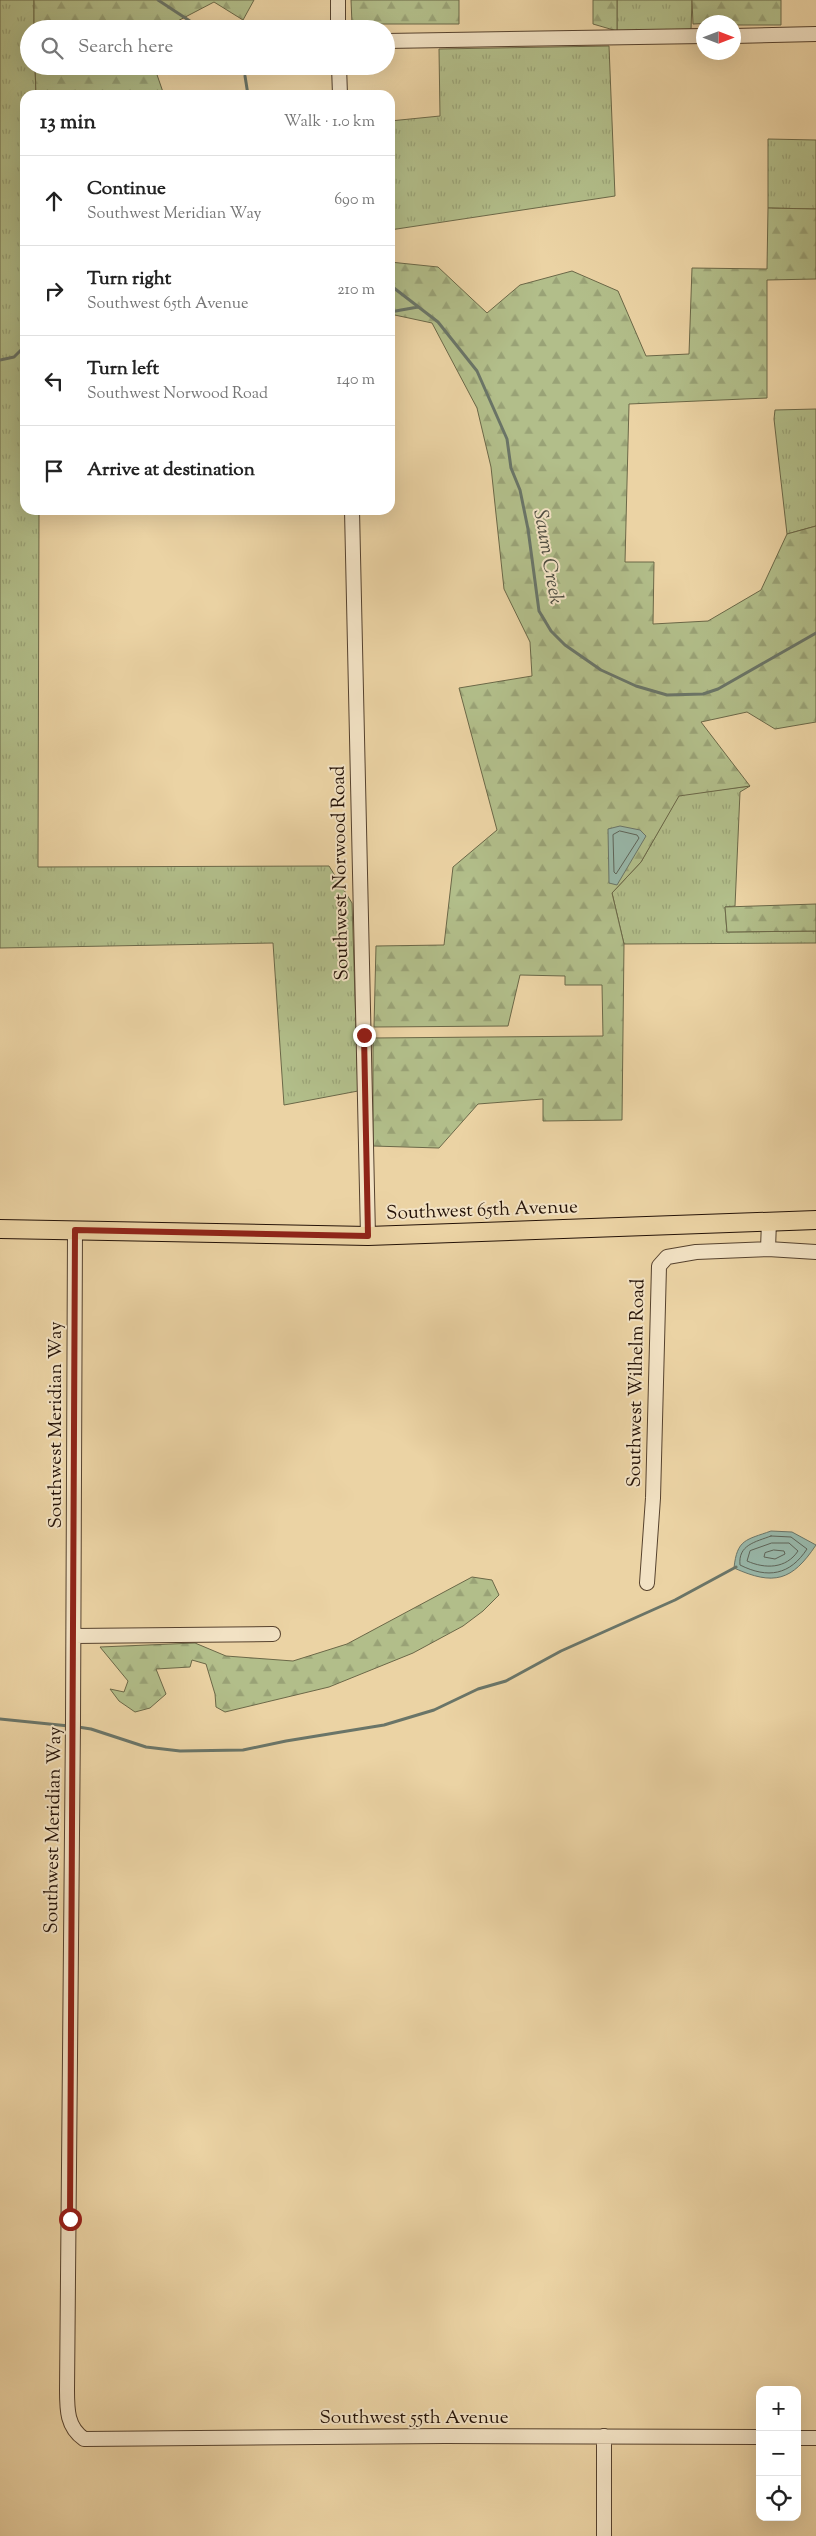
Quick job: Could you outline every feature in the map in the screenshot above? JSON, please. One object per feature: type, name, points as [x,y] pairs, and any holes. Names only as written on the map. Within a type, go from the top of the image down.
[{"type":"main road","name":"Southwest 65th Avenue","points":[[0,1229],[368,1236],[816,1220]]},
{"type":"street","points":[[338,0],[338,20]]},
{"type":"street","points":[[741,36],[816,34]]},
{"type":"street","points":[[395,41],[696,36]]},
{"type":"street","points":[[339,75],[340,90]]},
{"type":"street","name":"Southwest Norwood Road","points":[[352,515],[368,1236]]},
{"type":"street","points":[[769,1221],[768,1249],[816,1252]]},
{"type":"street","name":"Southwest Meridian Way","points":[[74,2428],[69,2416],[67,2390],[74,1636],[75,1230]]},
{"type":"street","name":"Southwest Wilhelm Road","points":[[647,1583],[653,1489],[659,1266],[667,1257],[678,1254],[768,1249]]},
{"type":"street","points":[[74,1636],[273,1634]]},
{"type":"street","name":"Southwest 55th Avenue","points":[[74,2428],[84,2439],[756,2437]]},
{"type":"street","points":[[604,2436],[604,2536]]},
{"type":"street","points":[[801,2438],[816,2438]]},
{"type":"green space","points":[[0,0],[34,0],[34,20],[20,20],[20,75],[35,75],[36,90],[20,90],[20,515],[39,515],[38,867],[329,866],[352,903],[358,1091],[284,1105],[273,943],[0,948]]},
{"type":"green space","points":[[34,0],[254,0],[243,20],[214,2],[180,20],[34,20]]},
{"type":"green space","points":[[351,0],[459,0],[459,24],[395,24],[395,20],[352,20]]},
{"type":"green space","points":[[593,0],[617,0],[617,31],[593,24]]},
{"type":"green space","points":[[617,0],[692,0],[691,30],[617,31]]},
{"type":"green space","points":[[692,0],[781,0],[781,25],[741,25],[741,15],[696,15],[696,24],[693,24]]},
{"type":"green space","points":[[609,46],[615,196],[395,229],[395,120],[440,116],[439,49]]},
{"type":"green space","points":[[35,75],[157,75],[162,90],[36,90]]},
{"type":"green space","points":[[768,139],[816,140],[816,209],[768,208]]},
{"type":"green space","points":[[768,208],[816,209],[816,279],[767,280],[767,398],[629,404],[625,562],[654,562],[653,624],[708,621],[761,590],[787,534],[816,526],[816,722],[775,729],[747,712],[701,722],[750,786],[679,796],[641,862],[612,893],[624,944],[622,1120],[543,1121],[543,1099],[478,1104],[439,1148],[373,1146],[373,1038],[603,1036],[602,985],[565,985],[565,976],[520,975],[508,1026],[374,1027],[376,946],[444,945],[453,867],[497,830],[459,688],[532,676],[530,642],[504,589],[491,467],[477,408],[432,323],[395,315],[395,263],[438,267],[487,313],[520,285],[572,271],[618,291],[646,356],[689,354],[692,268],[767,269]]},
{"type":"green space","points":[[816,409],[816,526],[787,534],[774,419],[775,410]]},
{"type":"green space","points":[[750,786],[740,792],[735,906],[725,907],[727,932],[816,931],[816,943],[624,944],[612,893],[641,862],[679,795]]},
{"type":"green space","points":[[816,904],[816,931],[727,932],[725,907]]},
{"type":"green space","points":[[472,1577],[492,1580],[499,1595],[483,1611],[463,1626],[413,1653],[329,1687],[225,1712],[216,1707],[215,1694],[206,1664],[192,1660],[190,1667],[156,1669],[166,1694],[150,1708],[135,1712],[119,1701],[110,1689],[124,1692],[128,1681],[100,1647],[195,1643],[226,1656],[293,1661],[347,1644]]},
{"type":"water","points":[[620,826],[640,830],[646,836],[617,885],[609,883],[608,829]]},
{"type":"water","points":[[771,1531],[792,1532],[816,1545],[799,1566],[781,1577],[760,1577],[734,1568],[735,1558],[740,1546],[744,1542]]},
{"type":"waterway","points":[[158,0],[188,20]]},
{"type":"waterway","points":[[245,76],[247,90]]},
{"type":"waterway","name":"Saum Creek","points":[[395,289],[438,322],[477,371],[507,439],[511,468],[520,490],[528,529],[539,611],[551,631],[565,645],[601,670],[636,686],[667,695],[703,694],[718,689],[816,633]]},
{"type":"waterway","name":"Saum Creek","points":[[395,311],[418,307]]},
{"type":"waterway","name":"Saum Creek","points":[[0,360],[14,357],[20,351]]},
{"type":"waterway","points":[[78,1727],[91,1729],[146,1747],[180,1751],[243,1750],[384,1725],[434,1710],[478,1689],[506,1681],[561,1651],[675,1600],[736,1567]]},
{"type":"waterway","points":[[0,1719],[69,1726]]},
{"type":"route","points":[[70,2219],[75,1230],[368,1236],[364,1035]]}]
